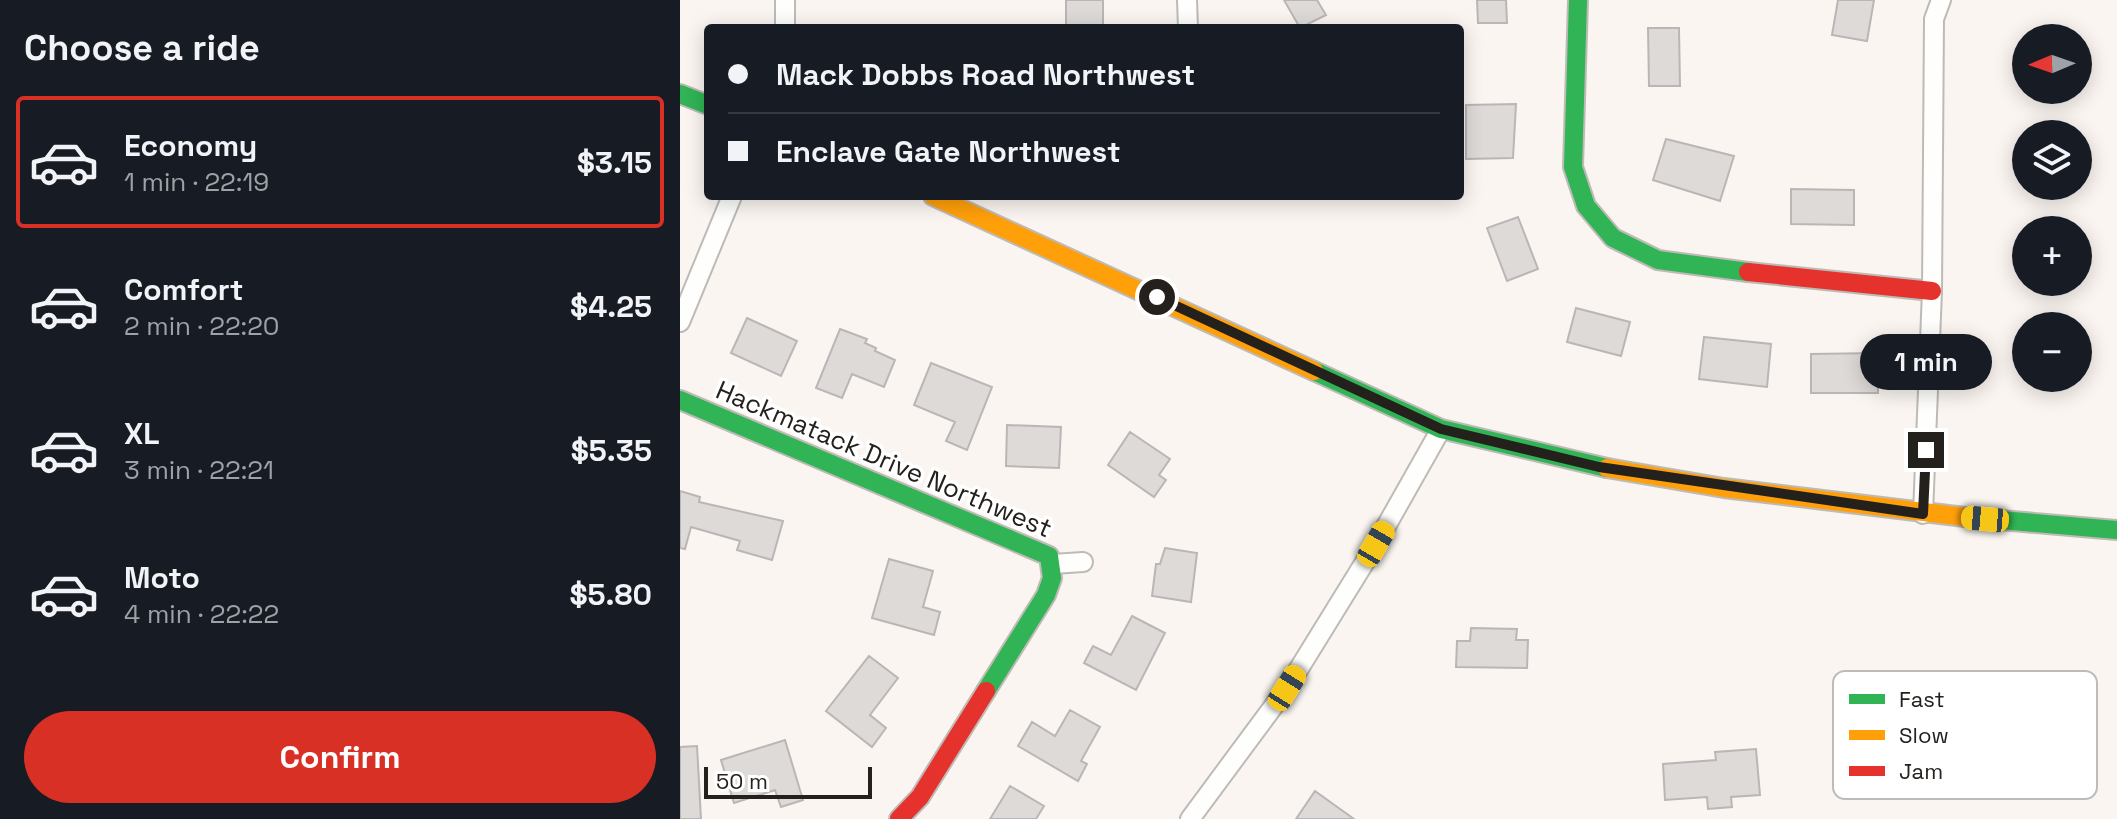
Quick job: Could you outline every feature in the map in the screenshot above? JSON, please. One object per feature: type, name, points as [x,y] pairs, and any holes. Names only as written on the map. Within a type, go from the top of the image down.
[{"type":"street","points":[[785,0],[785,24]]},
{"type":"street","points":[[1187,0],[1188,24]]},
{"type":"street","points":[[1578,0],[1573,167],[1586,206],[1613,238],[1658,260],[1805,280],[1932,291]]},
{"type":"street","points":[[1923,514],[1932,291],[1934,19],[1941,0]]},
{"type":"street","points":[[680,94],[704,103]]},
{"type":"street","points":[[680,322],[730,200]]},
{"type":"street","points":[[942,200],[1441,429],[1599,467],[1923,514],[2117,530]]},
{"type":"street","name":"Hackmatack Drive Northwest","points":[[680,400],[1049,556],[1053,564],[1046,595],[920,797],[899,819]]},
{"type":"street","points":[[1190,819],[1287,688],[1376,544],[1441,429]]},
{"type":"street","points":[[1053,564],[1083,562]]},
{"type":"building","points":[[1066,0],[1103,0],[1103,24],[1066,24]]},
{"type":"building","points":[[1284,0],[1317,0],[1326,15],[1308,24],[1298,24]]},
{"type":"building","points":[[1477,0],[1506,0],[1507,23],[1478,23]]},
{"type":"building","points":[[1838,0],[1874,0],[1867,41],[1832,35]]},
{"type":"building","points":[[1648,28],[1679,28],[1680,86],[1649,86]]},
{"type":"building","points":[[1516,104],[1513,158],[1466,159],[1466,105]]},
{"type":"building","points":[[1666,139],[1734,156],[1720,201],[1653,180]]},
{"type":"building","points":[[1791,189],[1854,190],[1854,225],[1791,224]]},
{"type":"building","points":[[1518,217],[1538,269],[1507,281],[1487,228]]},
{"type":"building","points":[[1576,308],[1630,322],[1621,356],[1567,342]]},
{"type":"building","points":[[747,318],[797,341],[781,376],[731,353]]},
{"type":"building","points":[[840,329],[867,339],[865,343],[876,348],[875,351],[895,360],[884,387],[852,374],[842,398],[816,388]]},
{"type":"building","points":[[1704,337],[1771,344],[1767,387],[1699,379]]},
{"type":"building","points":[[1878,353],[1878,393],[1811,393],[1811,354]]},
{"type":"building","points":[[931,363],[992,387],[967,450],[946,441],[955,422],[914,405]]},
{"type":"building","points":[[1007,425],[1061,427],[1059,468],[1006,466]]},
{"type":"building","points":[[1130,432],[1170,459],[1159,475],[1166,480],[1154,497],[1108,465]]},
{"type":"building","points":[[680,491],[700,497],[699,502],[783,521],[772,560],[737,550],[740,541],[691,527],[685,549],[680,548]]},
{"type":"building","points":[[1165,548],[1197,553],[1191,602],[1152,596],[1156,564],[1160,564]]},
{"type":"building","points":[[889,559],[933,571],[923,607],[940,612],[934,635],[872,618]]},
{"type":"building","points":[[1132,616],[1165,633],[1136,690],[1084,663],[1093,646],[1111,655]]},
{"type":"building","points":[[1471,628],[1517,629],[1516,640],[1528,640],[1527,668],[1456,667],[1457,641],[1470,641]]},
{"type":"building","points":[[869,656],[898,678],[870,715],[886,728],[872,747],[826,711]]},
{"type":"building","points":[[1070,710],[1100,727],[1081,761],[1087,764],[1078,781],[1018,746],[1032,722],[1055,736]]},
{"type":"building","points":[[785,740],[803,800],[781,807],[775,790],[734,803],[721,760]]},
{"type":"building","points":[[697,746],[701,819],[680,819],[680,747]]},
{"type":"building","points":[[1756,749],[1760,795],[1731,797],[1732,807],[1708,809],[1707,797],[1665,800],[1663,764],[1716,760],[1715,752]]},
{"type":"building","points":[[1010,786],[1044,806],[1036,819],[990,819]]},
{"type":"building","points":[[1315,791],[1354,819],[1296,819]]},
{"type":"traffic: fast","points":[[1578,0],[1573,167],[1586,206],[1613,238],[1658,260],[1748,272]]},
{"type":"traffic: fast","points":[[680,94],[704,103]]},
{"type":"traffic: fast","points":[[1314,371],[1441,429],[1607,468]]},
{"type":"traffic: fast","points":[[680,400],[1049,556],[1052,578],[1046,595],[986,691]]},
{"type":"traffic: fast","points":[[1965,517],[2117,530]]},
{"type":"traffic: slow","points":[[942,200],[1314,371]]},
{"type":"traffic: slow","points":[[1607,468],[1724,488],[1965,517]]},
{"type":"traffic: jam","points":[[1748,272],[1932,291]]},
{"type":"traffic: jam","points":[[899,819],[920,797],[986,691]]},
{"type":"route","points":[[1157,297],[1441,429],[1599,467],[1724,488],[1923,514],[1926,450]]}]
